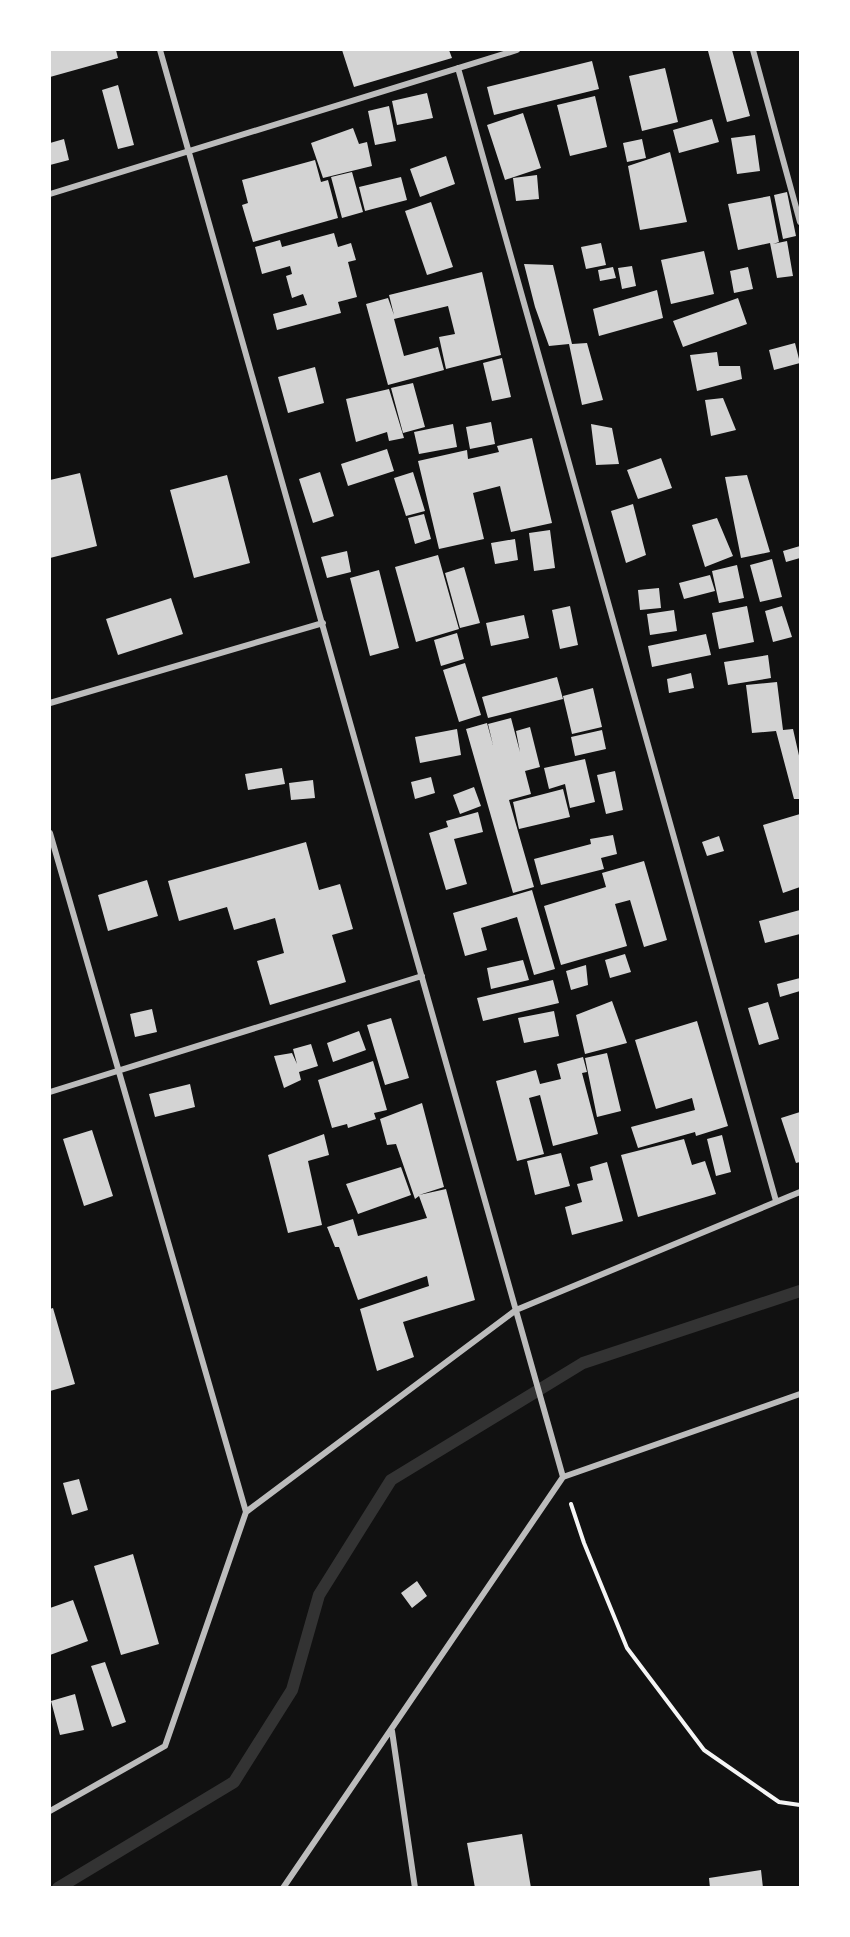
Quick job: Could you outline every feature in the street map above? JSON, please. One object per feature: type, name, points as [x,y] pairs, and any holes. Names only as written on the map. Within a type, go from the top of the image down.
[{"type":"street","points":[[160,50],[563,1477]]},
{"type":"street","points":[[50,194],[517,50]]},
{"type":"street","points":[[753,50],[801,222]]},
{"type":"street","points":[[458,68],[776,1200]]},
{"type":"street","points":[[50,703],[323,623]]},
{"type":"street","points":[[50,833],[246,1512]]},
{"type":"street","points":[[50,1092],[422,976]]},
{"type":"street","points":[[50,1811],[165,1746],[246,1512],[516,1310],[776,1200],[801,1192]]},
{"type":"street","points":[[283,1887],[563,1477],[801,1394]]},
{"type":"street","points":[[392,1730],[416,1887]]},
{"type":"path","points":[[563,1477],[584,1543],[627,1648],[704,1750],[779,1802],[801,1805]]},
{"type":"building","points":[[50,50],[116,50],[118,58],[50,77]]},
{"type":"building","points":[[342,50],[449,50],[452,58],[354,87]]},
{"type":"building","points":[[732,50],[750,116],[727,122],[708,51]]},
{"type":"building","points":[[592,61],[599,89],[494,115],[487,87]]},
{"type":"building","points":[[665,68],[678,122],[642,131],[629,76]]},
{"type":"building","points":[[118,85],[134,145],[118,149],[102,90]]},
{"type":"building","points":[[427,93],[433,118],[397,125],[392,101]]},
{"type":"building","points":[[595,96],[607,147],[570,156],[557,105]]},
{"type":"building","points":[[389,106],[396,141],[375,145],[368,111]]},
{"type":"building","points":[[523,113],[541,168],[505,180],[487,125]]},
{"type":"building","points":[[712,119],[719,142],[679,153],[673,130]]},
{"type":"building","points":[[353,128],[359,144],[367,142],[372,166],[323,178],[311,143]]},
{"type":"building","points":[[755,135],[760,171],[737,174],[731,138]]},
{"type":"building","points":[[64,139],[69,160],[50,165],[50,143]]},
{"type":"building","points":[[642,139],[646,158],[627,162],[623,143]]},
{"type":"building","points":[[670,152],[687,222],[640,230],[628,166]]},
{"type":"building","points":[[446,156],[455,184],[420,197],[410,169]]},
{"type":"building","points":[[315,160],[321,182],[328,180],[338,218],[253,242],[242,205],[248,203],[242,180]]},
{"type":"building","points":[[352,172],[363,212],[342,218],[331,177]]},
{"type":"building","points":[[537,175],[539,199],[516,201],[513,178]]},
{"type":"building","points":[[401,177],[407,200],[365,211],[359,187]]},
{"type":"building","points":[[787,192],[796,236],[783,239],[774,195]]},
{"type":"building","points":[[770,196],[779,242],[773,244],[787,241],[793,276],[777,278],[770,243],[738,250],[728,204]]},
{"type":"building","points":[[431,202],[453,267],[427,275],[405,211]]},
{"type":"building","points":[[334,233],[338,247],[351,243],[356,260],[348,262],[357,297],[338,302],[341,313],[277,330],[273,314],[307,305],[303,294],[292,298],[286,276],[292,274],[290,266],[262,274],[255,247],[280,240],[282,247]]},
{"type":"building","points":[[601,243],[606,265],[586,269],[581,247]]},
{"type":"building","points":[[704,251],[714,294],[671,304],[661,260]]},
{"type":"building","points":[[524,264],[553,265],[572,344],[587,343],[603,400],[582,405],[569,344],[549,346],[535,307]]},
{"type":"building","points":[[632,266],[636,286],[622,289],[618,268]]},
{"type":"building","points":[[613,267],[616,278],[600,281],[598,270]]},
{"type":"building","points":[[748,267],[753,289],[734,293],[730,271]]},
{"type":"building","points":[[482,272],[501,355],[446,369],[439,337],[455,334],[448,306],[394,319],[404,356],[438,347],[444,370],[388,385],[366,304],[388,298],[394,315],[389,295]]},
{"type":"building","points":[[657,290],[663,318],[599,336],[593,309]]},
{"type":"building","points":[[738,298],[747,324],[683,347],[673,321]]},
{"type":"building","points":[[795,343],[800,363],[774,370],[769,350]]},
{"type":"building","points":[[717,352],[719,366],[740,366],[742,379],[697,391],[690,355]]},
{"type":"building","points":[[502,358],[511,397],[492,401],[483,363]]},
{"type":"building","points":[[315,367],[324,403],[288,413],[278,377]]},
{"type":"building","points":[[413,383],[425,427],[403,433],[391,388]]},
{"type":"building","points":[[389,389],[404,438],[389,441],[387,432],[356,442],[346,399]]},
{"type":"building","points":[[723,398],[736,430],[711,436],[705,400]]},
{"type":"building","points":[[491,422],[495,444],[470,449],[466,427]]},
{"type":"building","points":[[453,424],[457,447],[419,454],[414,432]]},
{"type":"building","points":[[591,424],[612,428],[619,464],[596,465]]},
{"type":"building","points":[[532,438],[552,523],[511,532],[500,486],[473,493],[484,539],[439,549],[418,461],[467,450],[468,459],[499,452],[497,446]]},
{"type":"building","points":[[387,449],[394,471],[348,486],[341,464]]},
{"type":"building","points":[[661,458],[672,488],[638,499],[627,470]]},
{"type":"building","points":[[320,472],[334,516],[313,523],[299,479]]},
{"type":"building","points":[[413,472],[425,511],[406,516],[394,478]]},
{"type":"building","points":[[80,473],[97,546],[50,558],[50,480]]},
{"type":"building","points":[[227,475],[250,563],[194,578],[170,490]]},
{"type":"building","points":[[747,475],[770,552],[741,558],[725,477]]},
{"type":"building","points":[[633,504],[646,555],[626,563],[611,511]]},
{"type":"building","points":[[424,514],[431,539],[415,544],[408,518]]},
{"type":"building","points":[[717,518],[733,556],[705,567],[692,525]]},
{"type":"building","points":[[550,530],[555,568],[534,571],[529,533]]},
{"type":"building","points":[[515,539],[518,560],[495,564],[491,543]]},
{"type":"building","points":[[800,546],[800,558],[786,562],[783,551]]},
{"type":"building","points":[[347,551],[351,572],[327,578],[321,557]]},
{"type":"building","points":[[438,555],[459,629],[416,642],[395,567]]},
{"type":"building","points":[[772,559],[782,597],[760,602],[750,565]]},
{"type":"building","points":[[737,565],[744,598],[719,603],[712,571]]},
{"type":"building","points":[[464,567],[480,623],[460,628],[445,573]]},
{"type":"building","points":[[379,570],[399,648],[370,656],[350,578]]},
{"type":"building","points":[[710,575],[715,591],[684,599],[679,583]]},
{"type":"building","points":[[659,588],[661,608],[640,610],[638,590]]},
{"type":"building","points":[[171,598],[183,634],[118,655],[106,619]]},
{"type":"building","points":[[570,606],[578,645],[560,649],[552,610]]},
{"type":"building","points":[[747,606],[754,642],[719,649],[712,613]]},
{"type":"building","points":[[782,606],[792,637],[773,642],[765,611]]},
{"type":"building","points":[[674,610],[677,631],[650,635],[647,614]]},
{"type":"building","points":[[524,615],[529,638],[491,646],[486,623]]},
{"type":"building","points":[[457,633],[464,659],[441,666],[434,640]]},
{"type":"building","points":[[706,634],[711,655],[652,667],[648,646]]},
{"type":"building","points":[[768,655],[771,678],[728,685],[724,662]]},
{"type":"building","points":[[465,663],[481,715],[459,722],[443,670]]},
{"type":"building","points":[[691,673],[694,688],[669,693],[667,679]]},
{"type":"building","points":[[557,677],[563,699],[488,718],[482,697]]},
{"type":"building","points":[[777,682],[783,730],[793,729],[800,760],[800,799],[794,799],[776,731],[752,733],[746,685]]},
{"type":"building","points":[[593,688],[602,727],[572,734],[563,696]]},
{"type":"building","points":[[511,718],[520,752],[516,731],[530,727],[540,767],[525,771],[531,794],[509,800],[534,887],[513,893],[466,729],[487,723],[493,745],[488,724]]},
{"type":"building","points":[[457,729],[461,755],[420,763],[415,737]]},
{"type":"building","points":[[602,730],[606,749],[575,756],[571,737]]},
{"type":"building","points":[[585,759],[595,802],[570,808],[565,784],[549,789],[544,768]]},
{"type":"building","points":[[282,768],[285,784],[248,790],[245,774]]},
{"type":"building","points":[[615,771],[623,810],[606,814],[597,775]]},
{"type":"building","points":[[431,777],[435,793],[415,799],[411,782]]},
{"type":"building","points":[[313,780],[315,798],[291,800],[289,783]]},
{"type":"building","points":[[474,787],[481,806],[460,814],[453,795]]},
{"type":"building","points":[[563,789],[570,817],[519,829],[513,802]]},
{"type":"building","points":[[478,812],[483,832],[454,839],[467,884],[446,890],[429,833],[448,827],[446,821]]},
{"type":"building","points":[[800,814],[800,887],[783,893],[763,825]]},
{"type":"building","points":[[613,835],[617,854],[601,858],[604,869],[541,885],[534,859],[591,844],[590,839]]},
{"type":"building","points":[[719,836],[724,851],[707,856],[702,842]]},
{"type":"building","points":[[306,842],[319,890],[340,884],[353,929],[332,935],[346,982],[270,1005],[257,961],[284,953],[275,918],[234,930],[227,907],[179,921],[168,881]]},
{"type":"building","points":[[644,861],[667,940],[644,947],[630,900],[615,904],[627,946],[561,965],[544,906],[606,887],[602,873]]},
{"type":"building","points":[[147,880],[158,916],[108,931],[98,895]]},
{"type":"building","points":[[532,890],[555,969],[534,975],[517,917],[481,928],[487,950],[465,956],[453,913]]},
{"type":"building","points":[[800,910],[800,934],[765,943],[759,921]]},
{"type":"building","points":[[625,954],[631,972],[610,978],[605,960]]},
{"type":"building","points":[[523,960],[529,980],[491,989],[487,968]]},
{"type":"building","points":[[586,965],[588,985],[571,990],[566,971]]},
{"type":"building","points":[[800,978],[800,991],[780,997],[777,984]]},
{"type":"building","points":[[553,980],[559,1003],[483,1021],[477,998]]},
{"type":"building","points":[[612,1001],[627,1043],[585,1054],[576,1015]]},
{"type":"building","points":[[768,1002],[779,1039],[759,1045],[748,1008]]},
{"type":"building","points":[[152,1009],[157,1032],[135,1037],[130,1014]]},
{"type":"building","points":[[554,1011],[559,1036],[524,1043],[518,1018]]},
{"type":"building","points":[[391,1018],[409,1078],[385,1085],[367,1025]]},
{"type":"building","points":[[697,1021],[728,1126],[696,1136],[695,1132],[638,1148],[631,1127],[695,1110],[692,1098],[656,1109],[635,1040]]},
{"type":"building","points":[[359,1031],[366,1050],[333,1062],[327,1043]]},
{"type":"building","points":[[311,1044],[318,1066],[299,1072],[301,1080],[284,1088],[274,1056],[292,1053],[297,1064],[293,1049]]},
{"type":"building","points":[[607,1053],[621,1111],[597,1117],[585,1058]]},
{"type":"building","points":[[583,1057],[587,1072],[582,1073],[598,1134],[553,1146],[540,1095],[529,1098],[544,1154],[517,1161],[496,1081],[536,1070],[540,1084],[561,1079],[557,1064]]},
{"type":"building","points":[[373,1061],[387,1110],[374,1113],[376,1119],[348,1128],[347,1124],[332,1128],[318,1080]]},
{"type":"building","points":[[190,1084],[195,1107],[155,1117],[149,1094]]},
{"type":"building","points":[[422,1103],[444,1187],[419,1195],[446,1189],[475,1300],[403,1322],[414,1357],[377,1371],[360,1309],[429,1286],[427,1276],[358,1300],[339,1247],[335,1247],[327,1227],[353,1219],[358,1236],[427,1218],[419,1196],[415,1199],[396,1144],[387,1145],[380,1119]]},
{"type":"building","points":[[800,1112],[800,1162],[796,1163],[781,1118]]},
{"type":"building","points":[[92,1130],[113,1196],[84,1206],[63,1139]]},
{"type":"building","points":[[324,1134],[329,1155],[308,1161],[322,1225],[288,1233],[268,1155]]},
{"type":"building","points":[[722,1135],[731,1172],[716,1176],[707,1139]]},
{"type":"building","points":[[684,1139],[692,1165],[705,1161],[716,1194],[638,1217],[621,1155]]},
{"type":"building","points":[[561,1153],[570,1186],[535,1195],[527,1161]]},
{"type":"building","points":[[607,1162],[623,1221],[572,1235],[565,1207],[582,1202],[577,1184],[593,1180],[590,1167]]},
{"type":"building","points":[[401,1167],[411,1195],[358,1214],[346,1184]]},
{"type":"building","points":[[53,1308],[75,1384],[50,1391],[50,1309]]},
{"type":"building","points":[[79,1479],[88,1510],[72,1515],[63,1483]]},
{"type":"building","points":[[133,1554],[159,1644],[121,1655],[94,1566]]},
{"type":"building","points":[[417,1581],[427,1596],[412,1608],[401,1593]]},
{"type":"building","points":[[73,1600],[88,1641],[50,1655],[50,1608]]},
{"type":"building","points":[[105,1662],[126,1722],[112,1727],[91,1666]]},
{"type":"building","points":[[75,1694],[84,1730],[60,1735],[51,1701]]},
{"type":"building","points":[[522,1834],[531,1888],[475,1888],[467,1843]]},
{"type":"building","points":[[761,1870],[763,1888],[710,1888],[709,1878]]},
{"type":"waterway","points":[[58,1888],[234,1782],[292,1690],[319,1595],[391,1480],[583,1363],[800,1291]]}]
